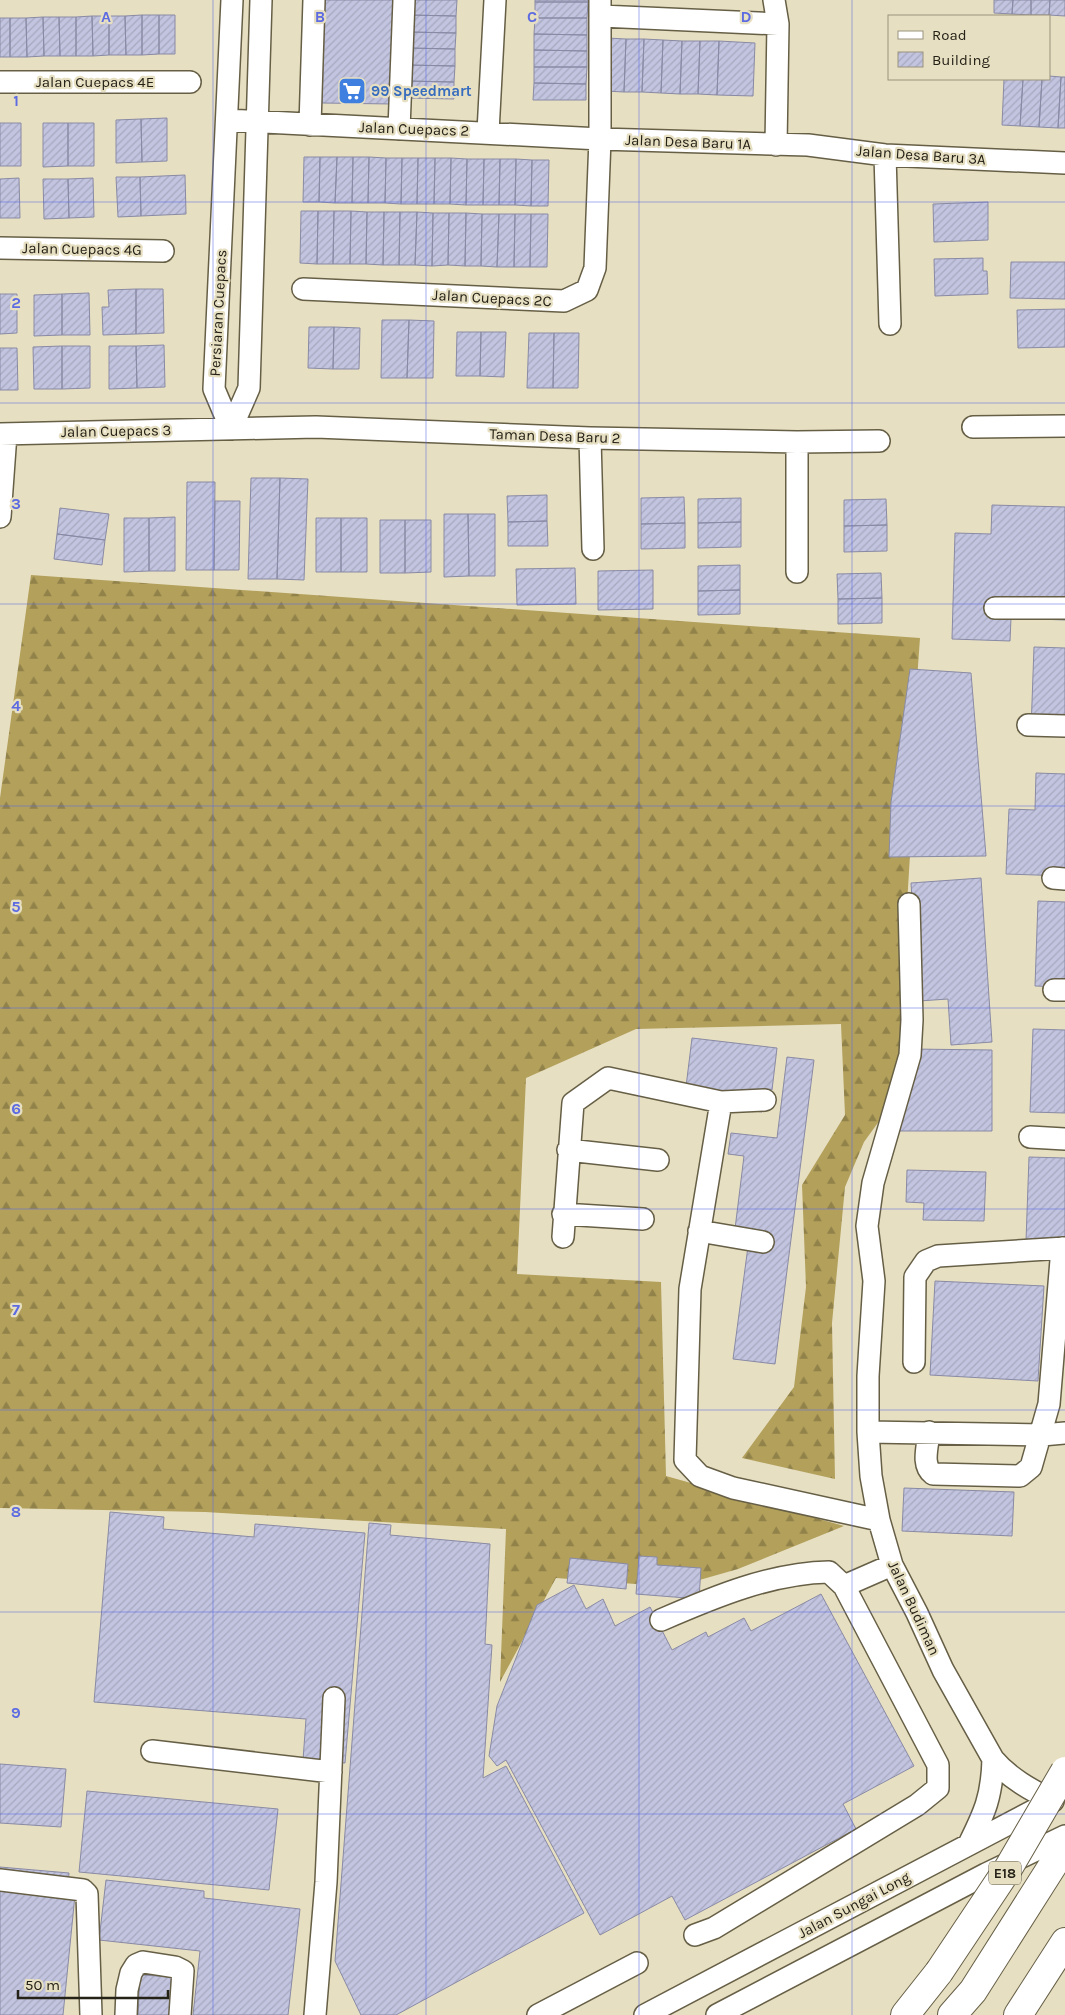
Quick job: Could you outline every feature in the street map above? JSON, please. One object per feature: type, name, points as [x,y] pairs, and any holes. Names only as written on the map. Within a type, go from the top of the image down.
[{"type":"highway","name":"E18","points":[[905,2015],[939,1972],[1009,1868],[1065,1771]]},
{"type":"highway","name":"E18","points":[[952,2015],[973,1991],[1065,1846]]},
{"type":"highway","points":[[1018,2015],[1065,1942]]},
{"type":"street","name":"Persiaran Cuepacs","points":[[231,429],[214,389],[228,120],[232,0]]},
{"type":"street","points":[[231,429],[249,388],[262,0]]},
{"type":"street","points":[[310,125],[314,0]]},
{"type":"street","points":[[399,129],[404,0]]},
{"type":"street","points":[[488,132],[495,0]]},
{"type":"street","points":[[774,0],[778,24],[776,145]]},
{"type":"street","points":[[601,8],[778,24]]},
{"type":"street","name":"Jalan Cuepacs 2C","points":[[303,289],[564,301],[586,290],[595,268],[600,139],[601,8]]},
{"type":"street","name":"Jalan Cuepacs 4E","points":[[0,82],[190,82]]},
{"type":"street","name":"Jalan Cuepacs 2","points":[[228,120],[600,139]]},
{"type":"street","name":"Jalan Desa Baru 1A","points":[[600,139],[776,145]]},
{"type":"street","name":"Jalan Desa Baru 3A","points":[[776,145],[808,146],[885,155],[1065,163]]},
{"type":"street","points":[[885,155],[890,324]]},
{"type":"street","name":"Jalan Cuepacs 4G","points":[[0,248],[163,250]]},
{"type":"street","points":[[974,427],[1065,426]]},
{"type":"street","name":"Taman Desa Baru 2","points":[[231,429],[316,427],[590,438],[797,442],[879,441]]},
{"type":"street","name":"Jalan Cuepacs 3","points":[[3,434],[231,429]]},
{"type":"street","points":[[0,517],[3,434]]},
{"type":"street","points":[[590,438],[593,549]]},
{"type":"street","points":[[797,442],[798,572]]},
{"type":"street","points":[[995,608],[1065,608]]},
{"type":"street","points":[[1028,725],[1065,726]]},
{"type":"street","name":"Jalan Budiman","points":[[908,904],[912,1020],[910,1055],[873,1183],[867,1226],[874,1281],[868,1376],[868,1432],[871,1476],[879,1520],[892,1565],[917,1613],[943,1670],[993,1759],[1009,1775],[1059,1799]]},
{"type":"street","points":[[563,1237],[573,1103],[608,1078],[721,1102],[766,1100]]},
{"type":"street","points":[[721,1102],[690,1289],[685,1460],[700,1476],[733,1488],[879,1520]]},
{"type":"street","points":[[1030,1137],[1065,1139]]},
{"type":"street","points":[[568,1150],[658,1160]]},
{"type":"street","points":[[564,1214],[643,1219]]},
{"type":"street","points":[[699,1231],[763,1242]]},
{"type":"street","points":[[914,1362],[916,1277],[926,1261],[938,1256],[1063,1248],[1049,1404],[1032,1468],[1020,1476],[933,1474],[928,1470],[926,1464],[929,1432]]},
{"type":"street","points":[[868,1432],[1042,1435],[1065,1433]]},
{"type":"street","points":[[844,1586],[892,1565]]},
{"type":"street","points":[[660,1620],[725,1592],[812,1572],[829,1572],[844,1586],[938,1765],[938,1788],[917,1805],[714,1928],[695,1935]]},
{"type":"street","points":[[315,2015],[326,1882],[334,1698]]},
{"type":"street","points":[[152,1751],[331,1772]]},
{"type":"street","points":[[969,1844],[987,1809],[992,1782],[993,1759]]},
{"type":"street","name":"Jalan Sungai Long","points":[[645,2015],[969,1844],[1059,1799]]},
{"type":"street","points":[[717,2015],[986,1874],[1065,1836]]},
{"type":"street","points":[[0,1880],[83,1890],[87,1894],[91,2015]]},
{"type":"street","points":[[126,2015],[130,1973],[136,1964],[143,1962],[175,1967],[183,1971],[180,2015]]},
{"type":"street","points":[[538,2015],[637,1963]]},
{"type":"green space","points":[[31,575],[920,638],[912,750],[910,855],[902,987],[903,1088],[864,1142],[845,1187],[832,1323],[835,1479],[742,1458],[794,1387],[806,1287],[802,1185],[845,1115],[841,1024],[636,1029],[526,1078],[517,1274],[661,1282],[666,1476],[844,1526],[738,1569],[675,1587],[556,1578],[500,1682],[506,1529],[205,1512],[0,1508],[0,798]]},
{"type":"building","points":[[325,0],[395,0],[392,104],[322,103]]},
{"type":"building","points":[[409,0],[457,0],[456,16],[408,15]]},
{"type":"building","points":[[535,0],[588,0],[588,2],[535,2]]},
{"type":"building","points":[[994,0],[1013,0],[1012,14],[994,13]]},
{"type":"building","points":[[1013,0],[1031,0],[1031,15],[1012,14]]},
{"type":"building","points":[[1031,0],[1050,0],[1049,15],[1031,15]]},
{"type":"building","points":[[1050,0],[1065,0],[1065,16],[1049,15]]},
{"type":"building","points":[[535,2],[588,2],[587,18],[535,18]]},
{"type":"building","points":[[142,15],[159,15],[159,54],[142,55]]},
{"type":"building","points":[[142,15],[142,55],[126,55],[125,16]]},
{"type":"building","points":[[159,15],[175,15],[175,54],[159,54]]},
{"type":"building","points":[[408,15],[456,16],[456,33],[408,32]]},
{"type":"building","points":[[92,16],[109,16],[109,55],[93,56]]},
{"type":"building","points":[[92,16],[93,56],[76,56],[76,17]]},
{"type":"building","points":[[109,16],[125,16],[126,55],[109,55]]},
{"type":"building","points":[[43,17],[59,17],[60,56],[44,56]]},
{"type":"building","points":[[43,17],[44,56],[27,57],[26,18]]},
{"type":"building","points":[[59,17],[76,17],[76,56],[60,56]]},
{"type":"building","points":[[0,18],[10,18],[10,57],[0,57]]},
{"type":"building","points":[[10,18],[26,18],[27,57],[10,57]]},
{"type":"building","points":[[535,18],[587,18],[587,35],[534,34]]},
{"type":"building","points":[[408,32],[456,33],[455,49],[407,48]]},
{"type":"building","points":[[534,34],[587,35],[587,51],[534,50]]},
{"type":"building","points":[[607,38],[626,39],[624,92],[605,91]]},
{"type":"building","points":[[626,39],[644,39],[642,92],[624,92]]},
{"type":"building","points":[[644,39],[663,40],[661,93],[642,92]]},
{"type":"building","points":[[663,40],[682,41],[680,94],[661,93]]},
{"type":"building","points":[[682,41],[700,41],[698,94],[680,94]]},
{"type":"building","points":[[700,41],[719,41],[717,95],[698,94]]},
{"type":"building","points":[[719,41],[755,43],[753,96],[717,95]]},
{"type":"building","points":[[407,48],[455,49],[455,66],[407,65]]},
{"type":"building","points":[[534,50],[587,51],[587,67],[534,67]]},
{"type":"building","points":[[407,65],[455,66],[454,82],[406,81]]},
{"type":"building","points":[[534,67],[587,67],[586,84],[534,83]]},
{"type":"building","points":[[1050,76],[1061,77],[1058,128],[1039,127],[1042,80],[1050,80]]},
{"type":"building","points":[[1061,77],[1065,77],[1065,128],[1058,128]]},
{"type":"building","points":[[1004,80],[1023,80],[1020,126],[1002,125]]},
{"type":"building","points":[[1023,80],[1042,80],[1039,127],[1020,126]]},
{"type":"building","points":[[406,81],[454,82],[454,99],[406,98]]},
{"type":"building","points":[[534,83],[586,84],[586,100],[533,100]]},
{"type":"building","points":[[167,118],[167,161],[142,162],[141,119]]},
{"type":"building","points":[[141,119],[142,162],[116,163],[116,120]]},
{"type":"building","points":[[0,123],[21,123],[21,166],[0,166]]},
{"type":"building","points":[[43,123],[68,123],[68,166],[43,167]]},
{"type":"building","points":[[68,123],[94,123],[94,166],[68,166]]},
{"type":"building","points":[[304,157],[320,157],[319,202],[303,202]]},
{"type":"building","points":[[320,157],[337,157],[335,203],[319,202]]},
{"type":"building","points":[[337,157],[353,157],[352,203],[335,203]]},
{"type":"building","points":[[353,157],[369,157],[368,203],[352,203]]},
{"type":"building","points":[[369,157],[386,158],[385,203],[368,203]]},
{"type":"building","points":[[386,158],[402,158],[401,204],[385,203]]},
{"type":"building","points":[[402,158],[418,158],[417,204],[401,204]]},
{"type":"building","points":[[418,158],[435,158],[434,204],[417,204]]},
{"type":"building","points":[[435,158],[451,158],[450,204],[434,204]]},
{"type":"building","points":[[451,158],[467,159],[466,205],[450,204]]},
{"type":"building","points":[[467,159],[484,159],[483,205],[466,205]]},
{"type":"building","points":[[484,159],[500,159],[499,205],[483,205]]},
{"type":"building","points":[[500,159],[516,159],[515,205],[499,205]]},
{"type":"building","points":[[516,159],[532,160],[531,206],[515,205]]},
{"type":"building","points":[[532,160],[549,160],[548,206],[531,206]]},
{"type":"building","points":[[185,175],[186,214],[141,216],[140,177]]},
{"type":"building","points":[[116,177],[140,177],[141,216],[118,217]]},
{"type":"building","points":[[19,178],[20,218],[0,218],[0,179]]},
{"type":"building","points":[[93,178],[94,217],[69,218],[68,179]]},
{"type":"building","points":[[43,179],[68,179],[69,218],[44,219]]},
{"type":"building","points":[[988,202],[988,240],[934,242],[933,204]]},
{"type":"building","points":[[301,211],[318,211],[317,264],[300,263]]},
{"type":"building","points":[[318,211],[334,211],[333,264],[317,264]]},
{"type":"building","points":[[334,211],[351,211],[350,264],[333,264]]},
{"type":"building","points":[[351,211],[367,212],[366,264],[350,264]]},
{"type":"building","points":[[367,212],[384,212],[383,265],[366,264]]},
{"type":"building","points":[[384,212],[400,212],[399,265],[383,265]]},
{"type":"building","points":[[400,212],[417,212],[415,265],[399,265]]},
{"type":"building","points":[[417,212],[433,213],[432,266],[415,265]]},
{"type":"building","points":[[433,213],[449,213],[448,265],[432,266]]},
{"type":"building","points":[[449,213],[466,213],[465,266],[448,265]]},
{"type":"building","points":[[466,213],[482,214],[481,266],[465,266]]},
{"type":"building","points":[[482,214],[499,214],[497,267],[481,266]]},
{"type":"building","points":[[499,214],[515,214],[514,267],[497,267]]},
{"type":"building","points":[[515,214],[531,214],[530,267],[514,267]]},
{"type":"building","points":[[531,214],[548,214],[547,267],[530,267]]},
{"type":"building","points":[[983,258],[983,271],[987,271],[988,294],[935,296],[934,259]]},
{"type":"building","points":[[1011,262],[1065,262],[1065,299],[1010,298]]},
{"type":"building","points":[[136,289],[163,289],[164,333],[136,334]]},
{"type":"building","points":[[136,289],[136,334],[103,335],[102,307],[109,307],[108,290]]},
{"type":"building","points":[[89,293],[90,335],[62,335],[62,294]]},
{"type":"building","points":[[0,294],[17,294],[17,333],[0,334]]},
{"type":"building","points":[[62,294],[62,335],[34,336],[34,295]]},
{"type":"building","points":[[1065,309],[1065,347],[1018,348],[1017,310]]},
{"type":"building","points":[[382,320],[409,320],[407,378],[381,378]]},
{"type":"building","points":[[409,320],[434,321],[433,378],[407,378]]},
{"type":"building","points":[[309,327],[334,327],[333,369],[308,368]]},
{"type":"building","points":[[334,327],[360,328],[359,369],[333,369]]},
{"type":"building","points":[[457,332],[481,332],[480,376],[456,376]]},
{"type":"building","points":[[481,332],[506,332],[504,377],[480,376]]},
{"type":"building","points":[[529,333],[554,333],[553,388],[527,388]]},
{"type":"building","points":[[554,333],[579,333],[578,388],[553,388]]},
{"type":"building","points":[[164,345],[165,387],[137,388],[136,346]]},
{"type":"building","points":[[62,346],[90,346],[90,388],[62,389]]},
{"type":"building","points":[[62,346],[62,389],[34,389],[33,347]]},
{"type":"building","points":[[109,346],[136,346],[137,388],[109,389]]},
{"type":"building","points":[[0,348],[17,348],[18,390],[0,390]]},
{"type":"building","points":[[251,478],[280,478],[277,579],[248,579]]},
{"type":"building","points":[[280,478],[308,479],[304,580],[277,579]]},
{"type":"building","points":[[187,482],[215,482],[214,570],[186,570]]},
{"type":"building","points":[[547,495],[547,521],[508,522],[507,496]]},
{"type":"building","points":[[684,497],[685,523],[641,524],[641,498]]},
{"type":"building","points":[[741,498],[741,522],[698,523],[698,499]]},
{"type":"building","points":[[886,499],[887,525],[844,526],[844,500]]},
{"type":"building","points":[[215,501],[240,501],[239,570],[214,570]]},
{"type":"building","points":[[992,505],[1065,507],[1065,620],[1011,618],[1010,641],[952,639],[955,533],[991,534]]},
{"type":"building","points":[[60,508],[109,514],[105,540],[57,534]]},
{"type":"building","points":[[444,514],[468,514],[469,576],[444,577]]},
{"type":"building","points":[[468,514],[495,514],[495,576],[469,576]]},
{"type":"building","points":[[175,517],[175,571],[149,571],[149,518]]},
{"type":"building","points":[[124,518],[149,518],[149,571],[124,572]]},
{"type":"building","points":[[316,518],[341,518],[341,572],[316,572]]},
{"type":"building","points":[[341,518],[367,518],[367,572],[341,572]]},
{"type":"building","points":[[380,520],[405,520],[405,573],[380,573]]},
{"type":"building","points":[[405,520],[431,520],[431,572],[405,573]]},
{"type":"building","points":[[547,521],[548,546],[508,546],[508,522]]},
{"type":"building","points":[[741,522],[741,547],[698,548],[698,523]]},
{"type":"building","points":[[685,523],[685,548],[641,549],[641,524]]},
{"type":"building","points":[[887,525],[887,551],[844,552],[844,526]]},
{"type":"building","points":[[57,534],[105,540],[102,565],[54,559]]},
{"type":"building","points":[[740,565],[740,590],[698,591],[698,566]]},
{"type":"building","points":[[575,568],[576,604],[517,605],[516,569]]},
{"type":"building","points":[[653,570],[653,609],[598,610],[598,571]]},
{"type":"building","points":[[881,573],[882,598],[838,599],[837,574]]},
{"type":"building","points":[[740,590],[740,614],[698,615],[698,591]]},
{"type":"building","points":[[882,598],[882,623],[838,624],[838,599]]},
{"type":"building","points":[[1034,647],[1065,648],[1065,731],[1031,730]]},
{"type":"building","points":[[910,669],[971,673],[986,856],[889,857],[891,802]]},
{"type":"building","points":[[1036,773],[1065,774],[1065,876],[1006,874],[1009,809],[1035,810]]},
{"type":"building","points":[[981,878],[992,1042],[951,1045],[948,999],[919,1001],[911,883]]},
{"type":"building","points":[[1038,901],[1065,902],[1065,987],[1035,986]]},
{"type":"building","points":[[1033,1029],[1065,1030],[1065,1113],[1030,1112]]},
{"type":"building","points":[[692,1038],[777,1048],[772,1090],[765,1089],[762,1112],[684,1103]]},
{"type":"building","points":[[910,1049],[992,1050],[992,1131],[900,1131]]},
{"type":"building","points":[[787,1057],[814,1060],[775,1364],[733,1359],[749,1239],[734,1237],[744,1156],[728,1154],[731,1133],[777,1138]]},
{"type":"building","points":[[1029,1157],[1065,1158],[1065,1243],[1026,1241]]},
{"type":"building","points":[[907,1170],[986,1172],[984,1221],[923,1220],[924,1203],[906,1202]]},
{"type":"building","points":[[935,1281],[1044,1286],[1038,1381],[930,1375]]},
{"type":"building","points":[[904,1488],[1014,1492],[1012,1536],[902,1531]]},
{"type":"building","points":[[110,1512],[164,1517],[163,1529],[254,1537],[255,1524],[365,1533],[345,1763],[303,1760],[306,1719],[94,1702]]},
{"type":"building","points":[[369,1523],[391,1525],[390,1535],[490,1544],[485,1644],[492,1645],[483,1778],[506,1766],[584,1913],[396,2015],[361,2015],[335,1961]]},
{"type":"building","points":[[639,1556],[657,1557],[657,1565],[701,1568],[699,1599],[636,1594]]},
{"type":"building","points":[[570,1558],[628,1564],[626,1589],[567,1583]]},
{"type":"building","points":[[574,1585],[586,1609],[603,1599],[615,1626],[650,1607],[672,1650],[706,1632],[708,1637],[744,1618],[751,1631],[821,1594],[914,1766],[843,1804],[856,1829],[685,1920],[672,1896],[600,1935],[506,1760],[497,1766],[489,1756],[497,1706],[537,1605]]},
{"type":"building","points":[[0,1764],[66,1769],[61,1827],[0,1823]]},
{"type":"building","points":[[87,1791],[278,1809],[269,1890],[79,1872]]},
{"type":"building","points":[[0,1867],[69,1873],[67,1894],[75,1895],[63,2015],[0,2015]]},
{"type":"building","points":[[106,1880],[204,1891],[204,1898],[300,1909],[288,2015],[193,2015],[200,1951],[99,1940]]},
{"type":"building","points":[[140,1975],[177,1977],[175,2015],[138,2015]]},
{"type":"place","name":"99 Speedmart","points":[[352,91]]}]
